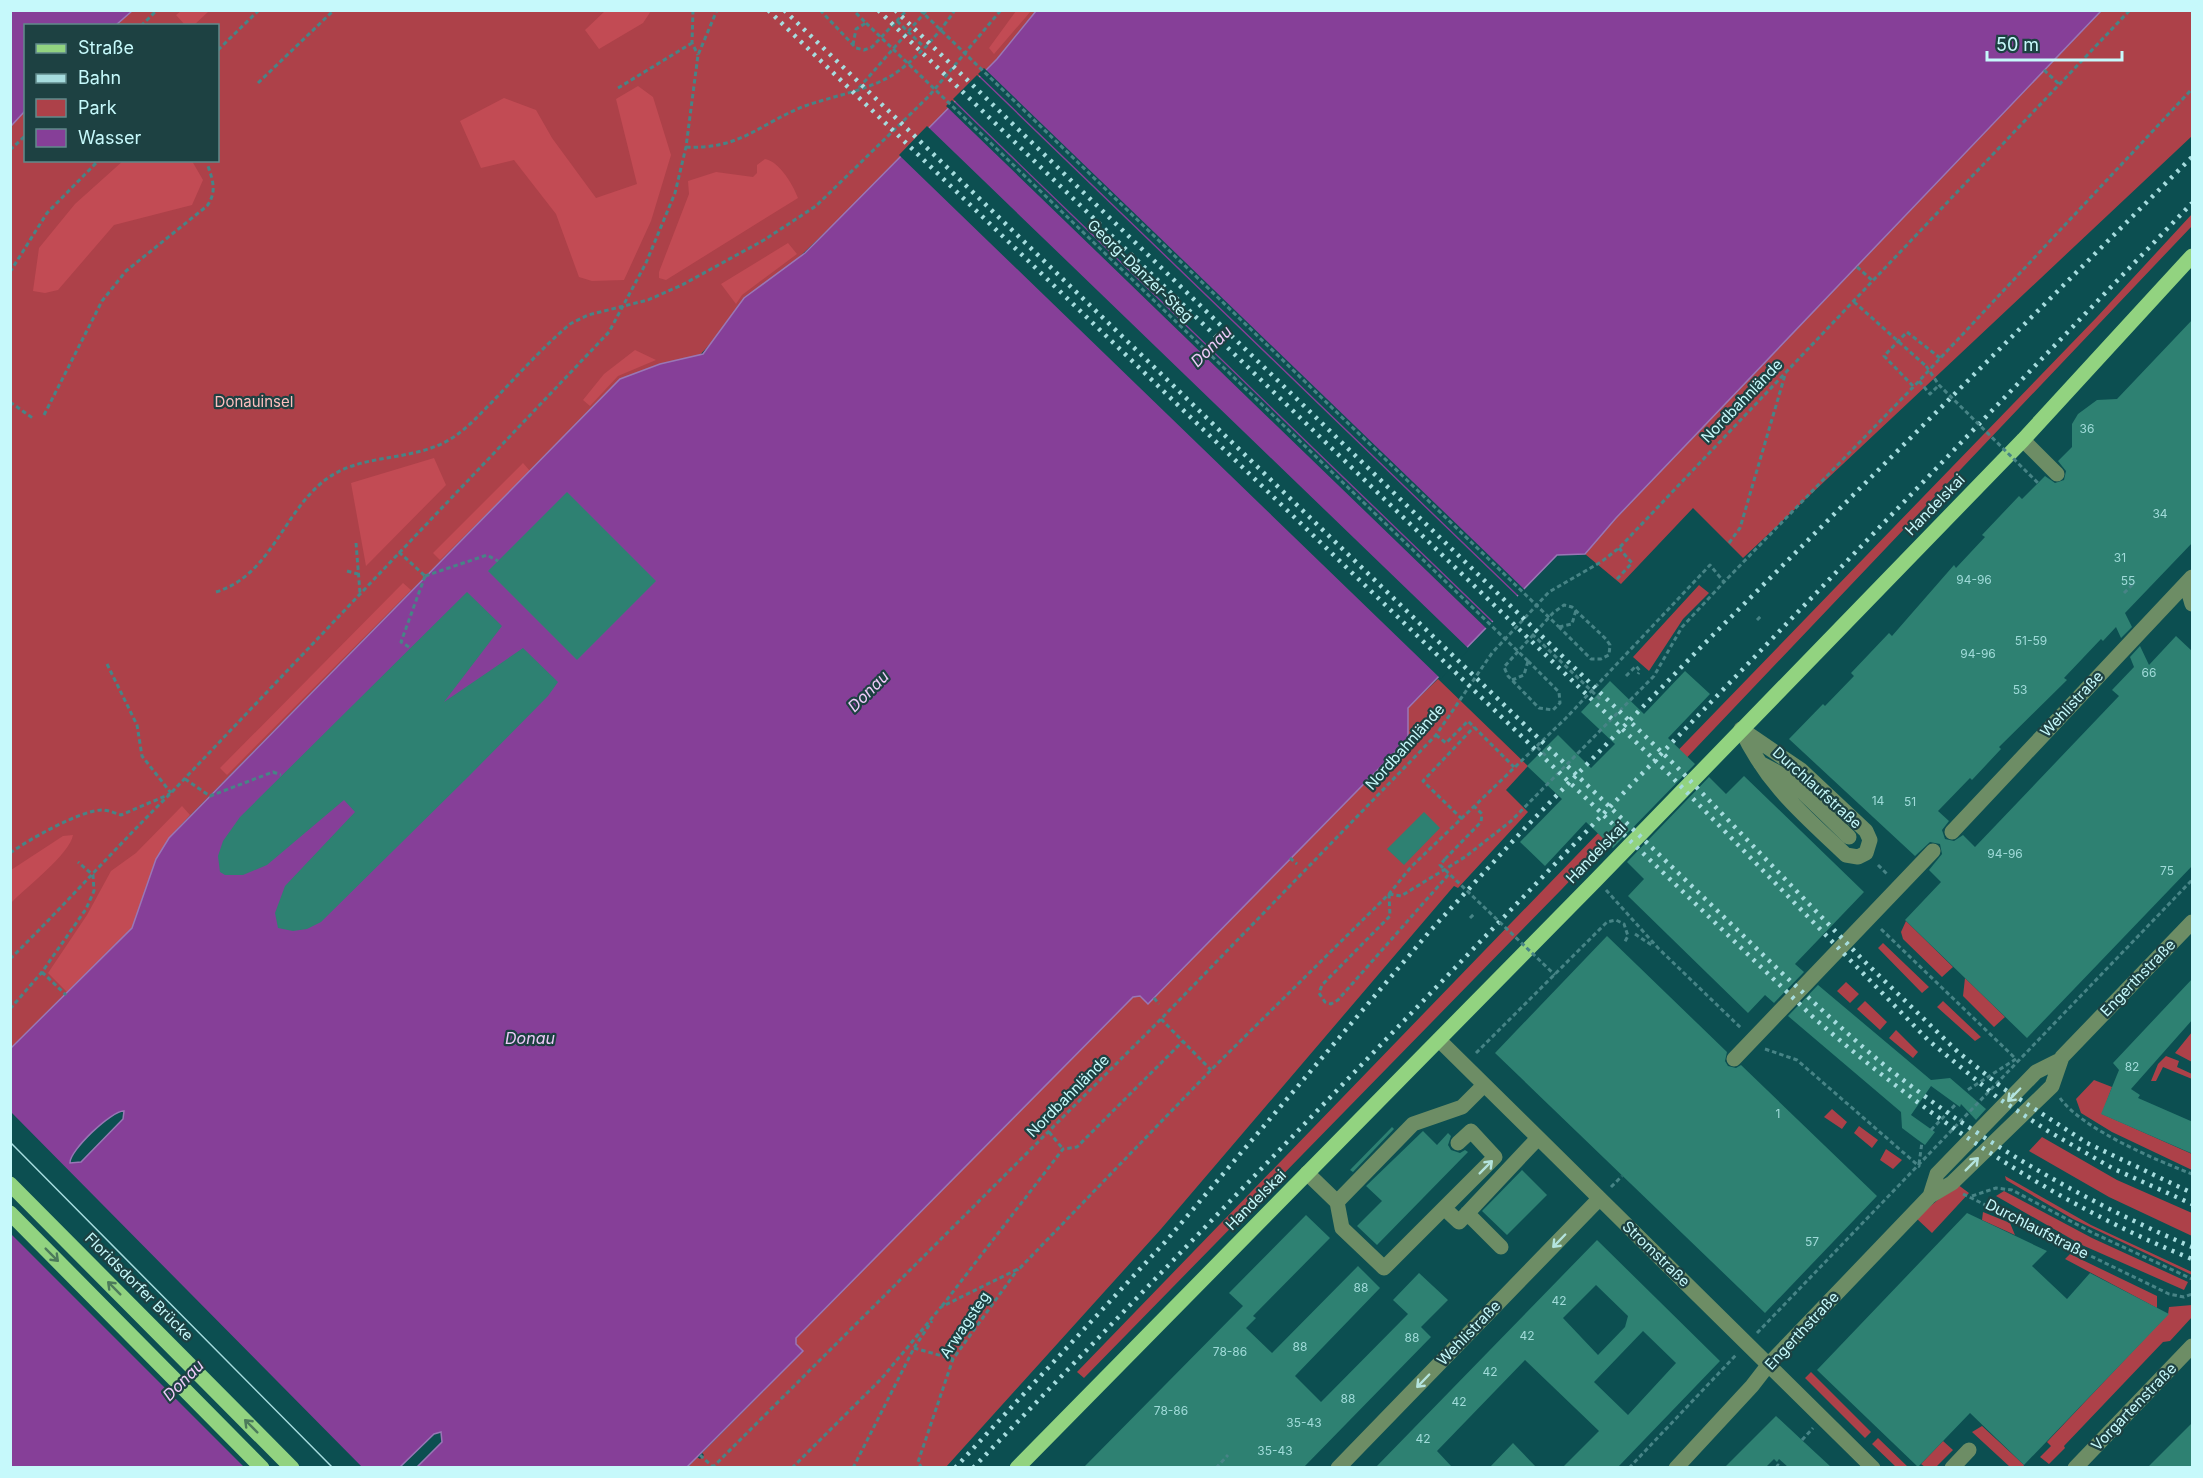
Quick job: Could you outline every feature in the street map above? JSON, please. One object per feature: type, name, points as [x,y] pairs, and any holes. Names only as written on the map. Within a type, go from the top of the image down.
[{"type":"main road","name":"Handelskai","points":[[1017,1467],[1595,881],[2023,440],[2193,256]]},
{"type":"main road","name":"Floridsdorfer Brücke","points":[[10,1184],[292,1467]]},
{"type":"main road","points":[[10,1214],[262,1467]]},
{"type":"street","points":[[2023,440],[2057,474]]},
{"type":"street","points":[[2193,577],[2188,590],[2193,604]]},
{"type":"street","name":"Wehlistraße","points":[[1952,832],[2193,577]]},
{"type":"street","name":"Durchlaufstraße","points":[[1741,729],[1769,745],[1801,770],[1866,831],[1870,845],[1866,853],[1858,858],[1846,855],[1781,793],[1755,760],[1741,729]]},
{"type":"street","points":[[1769,745],[1788,778]]},
{"type":"street","points":[[1755,760],[1788,778],[1849,837]]},
{"type":"street","points":[[1734,1059],[1933,851]]},
{"type":"street","name":"Engerthstraße","points":[[1930,1196],[1937,1174],[2036,1072],[2060,1060],[2193,922]]},
{"type":"street","name":"Stromstraße","points":[[1439,1040],[1873,1467]]},
{"type":"street","name":"Engerthstraße","points":[[1676,1467],[1769,1364],[1930,1196],[1952,1183],[2052,1086],[2057,1077],[2060,1060]]},
{"type":"street","points":[[1337,1202],[1413,1124],[1462,1107],[1484,1085]]},
{"type":"street","points":[[1307,1173],[1337,1202],[1342,1228],[1362,1239],[1384,1268],[1495,1157],[1471,1131],[1458,1143]]},
{"type":"street","points":[[1444,1208],[1459,1222],[1538,1138]]},
{"type":"street","name":"Wehlistraße","points":[[1338,1467],[1599,1199]]},
{"type":"street","points":[[1467,1213],[1501,1247]]},
{"type":"street","name":"Vorgartenstraße","points":[[2075,1467],[2193,1346]]},
{"type":"street","points":[[1952,1467],[1970,1450]]},
{"type":"path","points":[[143,24],[157,10]]},
{"type":"path","points":[[219,49],[259,10]]},
{"type":"path","points":[[258,83],[334,10]]},
{"type":"path","points":[[693,10],[692,43],[698,55]]},
{"type":"path","points":[[10,959],[599,345],[646,263],[671,203],[686,147],[698,55],[717,10]]},
{"type":"path","points":[[820,10],[860,50],[872,47],[907,10]]},
{"type":"path","name":"Georg-Danzer-Steg","points":[[853,10],[1528,661],[1559,692],[1557,707],[1543,711],[1512,680]]},
{"type":"path","points":[[920,10],[1559,627],[1592,659],[1601,659],[1609,655],[1610,645],[1576,610],[1569,605],[1560,606],[1532,634],[1504,667],[1512,680],[1524,675],[1528,661]]},
{"type":"path","points":[[857,90],[927,10]]},
{"type":"path","points":[[686,147],[712,147],[730,143],[755,133],[804,106],[857,90],[890,76],[924,47],[955,10]]},
{"type":"path","points":[[216,592],[238,582],[253,571],[266,557],[304,501],[327,478],[362,461],[427,449],[452,438],[475,419],[570,324],[588,315],[621,309],[662,294],[764,240],[821,201],[929,96],[1001,10]]},
{"type":"path","name":"Nordbahnlände","points":[[713,1467],[1161,1020],[1436,735],[1492,653],[1549,592],[1601,562],[1619,548],[2130,10]]},
{"type":"path","points":[[897,21],[924,47]]},
{"type":"path","points":[[851,43],[854,35],[866,23]]},
{"type":"path","points":[[618,88],[692,43]]},
{"type":"path","points":[[2044,70],[2059,84]]},
{"type":"path","points":[[1389,894],[1401,896],[1465,857],[1511,821],[1654,676],[1682,627],[1919,381],[2193,89]]},
{"type":"path","points":[[10,150],[24,137]]},
{"type":"path","points":[[10,272],[47,213],[97,162]]},
{"type":"path","points":[[44,415],[102,302],[126,271],[207,206],[213,197],[214,184],[208,165]]},
{"type":"path","points":[[1857,267],[1873,281]]},
{"type":"path","points":[[1854,302],[1926,366],[1939,385],[2038,483]]},
{"type":"path","points":[[1913,386],[1884,356],[1898,341],[1907,332],[1940,358]]},
{"type":"path","points":[[1729,543],[1740,528],[1786,373]]},
{"type":"path","points":[[1919,381],[1930,394],[1939,385]]},
{"type":"path","points":[[10,402],[34,419]]},
{"type":"path","points":[[356,543],[360,593]]},
{"type":"path","points":[[1617,579],[1632,563],[1619,548]]},
{"type":"path","points":[[399,552],[425,576]]},
{"type":"path","points":[[425,576],[487,555],[498,561]]},
{"type":"path","points":[[853,1467],[914,1348],[941,1307],[1020,1268],[1212,1070],[1389,894],[1412,867],[1514,766],[1537,747],[1710,565],[1724,582]]},
{"type":"path","points":[[347,571],[358,574]]},
{"type":"path","points":[[410,647],[401,642],[425,576]]},
{"type":"path","points":[[2124,593],[2135,582]]},
{"type":"path","points":[[1559,627],[1572,624],[1576,610]]},
{"type":"path","points":[[1757,620],[1762,615]]},
{"type":"path","points":[[1532,634],[1600,699]]},
{"type":"path","points":[[107,664],[136,725],[142,756],[171,793]]},
{"type":"path","points":[[1626,676],[1636,666],[1640,671],[1638,674]]},
{"type":"path","points":[[1436,735],[1446,743],[1468,721],[1514,766]]},
{"type":"path","points":[[1462,819],[1423,781],[1474,727]]},
{"type":"path","points":[[1537,747],[1546,756]]},
{"type":"path","points":[[185,779],[210,796],[273,772],[281,775]]},
{"type":"path","points":[[1368,779],[1374,785]]},
{"type":"path","points":[[10,853],[42,834],[89,813],[103,810],[120,815],[171,793]]},
{"type":"path","points":[[1474,807],[1482,814],[1481,822],[1440,865],[1555,975]]},
{"type":"path","points":[[1866,853],[1900,886]]},
{"type":"path","points":[[1290,858],[1297,864]]},
{"type":"path","points":[[78,862],[93,875]]},
{"type":"path","points":[[1389,894],[1388,920],[1321,988],[1320,996],[1325,1002],[1331,1004],[1338,1000],[1449,874]]},
{"type":"path","points":[[10,1009],[42,972],[92,898],[93,875]]},
{"type":"path","points":[[1629,1467],[1919,1166],[2017,1060],[2193,880]]},
{"type":"path","points":[[1595,881],[1621,904],[1658,948],[1753,1039],[1769,1052],[1797,1060],[1919,1166]]},
{"type":"path","points":[[1470,918],[1474,914]]},
{"type":"path","points":[[1869,918],[2017,1060],[2036,1072]]},
{"type":"path","points":[[1464,1064],[1607,921],[1616,920],[1624,924],[1628,933],[1624,943]]},
{"type":"path","points":[[1635,934],[1658,948]]},
{"type":"path","points":[[42,972],[66,995]]},
{"type":"path","points":[[1154,998],[1159,1004]]},
{"type":"path","points":[[1161,1020],[1212,1070]]},
{"type":"path","points":[[792,1467],[882,1378],[941,1307],[1063,1149],[1077,1147],[1182,1042]]},
{"type":"path","points":[[1966,1091],[2017,1060]]},
{"type":"path","points":[[2052,1086],[2069,1111],[2117,1140],[2193,1174]]},
{"type":"path","points":[[1931,1130],[1956,1104]]},
{"type":"path","points":[[1049,1132],[1063,1149]]},
{"type":"path","points":[[1919,1166],[1922,1142]]},
{"type":"path","name":"Durchlaufstraße","points":[[2193,1279],[2093,1233],[2012,1190],[1996,1188],[1972,1196],[2169,1294],[2184,1297],[2193,1294]]},
{"type":"path","name":"Arwagsteg","points":[[921,1467],[918,1462],[953,1359],[1020,1268]]},
{"type":"path","points":[[914,1348],[953,1359]]},
{"type":"path","points":[[700,1455],[713,1467]]},
{"type":"path","points":[[1216,1467],[1228,1455]]},
{"type":"path","points":[[1778,1467],[1782,1462]]},
{"type":"green space","name":"Donauinsel","points":[[132,11],[1036,11],[997,59],[862,197],[722,331],[699,356],[620,379],[169,837],[122,939],[11,1048],[11,126],[24,112],[24,162],[219,162],[219,24],[117,24]]},
{"type":"green space","points":[[2101,11],[2192,11],[2192,136],[1743,558],[1693,508],[1621,584],[1585,554],[1616,518]]},
{"type":"green space","points":[[2192,214],[2192,226],[1562,889],[1084,1378],[1077,1372],[2097,317]]},
{"type":"green space","points":[[1699,585],[1709,593],[1683,619],[1649,671],[1633,657]]},
{"type":"green space","points":[[1438,679],[1528,766],[1506,790],[1528,812],[1458,888],[1454,886],[1161,1229],[946,1467],[687,1468],[697,1457],[700,1459],[704,1455],[702,1453],[803,1351],[796,1344],[796,1338],[1133,997],[1140,996],[1148,1004],[1404,743],[1408,742],[1408,708]]},
{"type":"green space","points":[[1906,921],[1953,967],[1942,977],[1903,939],[1901,932]]},
{"type":"green space","points":[[1883,943],[1929,987],[1922,993],[1878,948]]},
{"type":"green space","points":[[1965,978],[2005,1017],[1994,1027],[1963,996]]},
{"type":"green space","points":[[1846,982],[1859,994],[1850,1003],[1837,991]]},
{"type":"green space","points":[[1865,1001],[1887,1022],[1880,1030],[1857,1009]]},
{"type":"green space","points":[[1943,1001],[1981,1037],[1975,1041],[1937,1007]]},
{"type":"green space","points":[[1896,1030],[1918,1052],[1913,1058],[1889,1038]]},
{"type":"green space","points":[[2192,1032],[2192,1062],[2175,1053]]},
{"type":"green space","points":[[2166,1056],[2179,1061],[2177,1067],[2192,1074],[2192,1079],[2163,1067],[2156,1081],[2151,1081],[2158,1064]]},
{"type":"green space","points":[[2094,1080],[2112,1087],[2102,1114],[2192,1154],[2192,1170],[2112,1132],[2081,1113],[2076,1099]]},
{"type":"green space","points":[[1832,1109],[1847,1122],[1842,1129],[1824,1117]]},
{"type":"green space","points":[[1859,1126],[1878,1140],[1872,1148],[1854,1133]]},
{"type":"green space","points":[[2042,1137],[2117,1180],[2192,1213],[2192,1236],[2109,1197],[2029,1151]]},
{"type":"green space","points":[[1886,1149],[1902,1160],[1893,1169],[1880,1160]]},
{"type":"green space","points":[[2005,1176],[2091,1225],[2192,1272],[2192,1275],[2073,1219],[2006,1180]]},
{"type":"green space","points":[[1957,1184],[1969,1193],[1932,1233],[1916,1218]]},
{"type":"green space","points":[[2004,1191],[2092,1238],[2188,1282],[2184,1290],[2082,1245],[1996,1196]]},
{"type":"green space","points":[[1983,1212],[2010,1223],[2015,1235],[1982,1220]]},
{"type":"green space","points":[[2070,1254],[2157,1296],[2157,1308],[2065,1259]]},
{"type":"green space","points":[[2192,1305],[2192,1317],[2170,1341],[2163,1342],[2049,1464],[2040,1457],[2051,1446],[2047,1442],[2168,1314],[2169,1307]]},
{"type":"green space","points":[[1811,1372],[1871,1432],[1865,1438],[1805,1378]]},
{"type":"green space","points":[[1982,1426],[2024,1465],[2023,1467],[2010,1467],[1972,1432]]},
{"type":"green space","points":[[1878,1438],[1908,1467],[1896,1467],[1872,1444]]},
{"type":"green space","points":[[1943,1441],[1953,1450],[1936,1467],[1925,1467],[1921,1464]]},
{"type":"shaded area","points":[[181,10],[209,11],[195,24],[184,24],[176,15]]},
{"type":"shaded area","points":[[605,11],[651,11],[643,23],[599,49],[585,30]]},
{"type":"shaded area","points":[[1016,11],[1031,11],[994,54],[989,48]]},
{"type":"shaded area","points":[[638,86],[653,97],[671,155],[651,221],[624,280],[592,281],[579,277],[556,214],[514,160],[481,168],[460,121],[504,98],[536,110],[552,138],[596,198],[637,184],[616,99]]},
{"type":"shaded area","points":[[765,159],[781,169],[798,198],[666,280],[659,278],[659,272],[689,194],[688,181],[716,172],[753,177],[757,173],[757,165]]},
{"type":"shaded area","points":[[122,162],[193,162],[203,180],[192,205],[114,225],[58,290],[45,293],[33,291],[39,248],[75,204]]},
{"type":"shaded area","points":[[788,243],[797,254],[742,295],[736,304],[721,284]]},
{"type":"shaded area","points":[[635,350],[656,360],[618,376],[590,406],[583,400],[604,374]]},
{"type":"shaded area","points":[[434,458],[446,485],[366,566],[351,483]]},
{"type":"shaded area","points":[[523,463],[530,471],[440,560],[433,553]]},
{"type":"shaded area","points":[[403,583],[411,590],[227,775],[220,768]]},
{"type":"shaded area","points":[[182,806],[190,815],[169,838],[156,859],[132,928],[67,992],[48,973],[87,915],[111,871],[136,853]]},
{"type":"shaded area","points":[[73,835],[70,843],[56,861],[11,903],[11,870],[63,836]]},
{"type":"water","points":[[11,10],[132,10],[117,24],[24,24],[24,112],[11,126]]},
{"type":"water","name":"Donau","points":[[1036,11],[2101,11],[1616,518],[1585,554],[1557,555],[1408,708],[1408,742],[1404,743],[1148,1004],[1140,996],[1133,997],[796,1338],[796,1344],[803,1351],[687,1467],[417,1467],[442,1442],[441,1432],[434,1434],[400,1467],[11,1468],[11,1048],[132,928],[156,859],[169,838],[620,379],[660,364],[703,354],[744,298],[805,253],[997,59]],"holes":[[[124,1111],[123,1119],[81,1162],[70,1163],[83,1141],[101,1124],[118,1112]]]},
{"type":"pier","points":[[984,68],[1526,591],[1520,597],[978,74]]},
{"type":"pier","points":[[977,75],[1519,598],[1495,623],[953,99]]},
{"type":"pier","points":[[952,100],[1494,624],[1488,630],[946,106]]},
{"type":"pier","points":[[927,126],[1469,649],[1441,679],[899,155]]},
{"type":"pier","points":[[11,1112],[362,1467],[244,1467],[10,1233]]},
{"type":"building","points":[[2193,319],[2193,542],[2125,613],[2132,627],[2121,638],[2116,627],[2103,641],[2101,639],[2064,678],[2067,680],[1999,747],[2001,749],[1972,780],[1970,778],[1938,811],[1949,821],[1942,830],[1945,839],[1954,841],[1963,835],[1975,847],[2119,696],[2112,690],[2134,667],[2130,657],[2140,646],[2149,665],[2176,636],[2193,652],[2193,865],[2027,1038],[1905,920],[1941,882],[1929,870],[1942,854],[1940,844],[1930,842],[1915,856],[1789,739],[1854,676],[1851,673],[1889,633],[1892,636],[1954,565],[1956,568],[1985,537],[1982,535],[2019,496],[2022,499],[2045,476],[2055,483],[2064,480],[2066,471],[2058,461],[2072,447],[2072,424],[2078,414],[2097,400],[2117,399]]},
{"type":"building","points":[[567,492],[656,581],[577,660],[488,571]]},
{"type":"building","points":[[467,592],[502,626],[444,702],[523,648],[558,682],[548,696],[469,776],[321,922],[307,929],[293,931],[278,928],[275,913],[285,886],[355,812],[344,800],[267,865],[243,875],[225,875],[220,872],[218,856],[223,841],[240,817]]},
{"type":"building","points":[[1685,671],[1710,694],[1668,738],[1695,764],[1613,848],[1586,822],[1545,866],[1520,842],[1562,799],[1527,766],[1558,735],[1591,768],[1615,744],[1581,712],[1610,681],[1644,714]]},
{"type":"building","points":[[1744,776],[1864,892],[1795,964],[1804,972],[1774,1003],[1765,995],[1748,1013],[1628,896],[1644,879],[1627,862],[1709,777],[1726,794]]},
{"type":"building","points":[[1424,812],[1440,828],[1404,865],[1387,849]]},
{"type":"building","points":[[1607,936],[1727,1052],[1725,1061],[1728,1066],[1736,1068],[1741,1065],[1877,1196],[1765,1313],[1495,1053]]},
{"type":"building","points":[[2193,978],[2193,1019],[2131,1089],[2140,1095],[2138,1098],[2193,1122],[2193,1154],[2101,1114],[2119,1070],[2113,1063]]},
{"type":"building","points":[[1818,985],[1931,1080],[1950,1078],[1986,1109],[1976,1120],[1961,1104],[1960,1107],[1931,1086],[1911,1115],[1935,1132],[1925,1145],[1918,1140],[1902,1128],[1901,1112],[1788,1016]]},
{"type":"building","points":[[1392,1127],[1394,1129],[1353,1172],[1350,1170]]},
{"type":"building","points":[[1423,1131],[1437,1145],[1448,1133],[1451,1136],[1448,1145],[1451,1150],[1460,1153],[1465,1150],[1468,1152],[1377,1245],[1357,1226],[1382,1201],[1366,1186]]},
{"type":"building","points":[[1522,1170],[1547,1195],[1507,1235],[1482,1211]]},
{"type":"building","points":[[1967,1213],[2047,1251],[2032,1266],[2067,1299],[2090,1273],[2169,1314],[2024,1465],[1970,1413],[1918,1467],[1817,1370]]},
{"type":"building","points":[[1306,1215],[1330,1238],[1253,1316],[1256,1318],[1246,1328],[1272,1353],[1358,1266],[1380,1288],[1295,1376],[1321,1402],[1408,1314],[1393,1300],[1419,1273],[1448,1300],[1421,1327],[1431,1337],[1304,1467],[1084,1467],[1243,1306],[1229,1293]]},
{"type":"building","points":[[1597,1240],[1720,1361],[1618,1467],[1563,1467],[1599,1431],[1525,1360],[1437,1451],[1452,1467],[1376,1467]],"holes":[[[1596,1285],[1628,1316],[1625,1327],[1598,1355],[1563,1318]],[[1643,1331],[1676,1363],[1628,1415],[1594,1382]]]},
{"type":"building","points":[[1776,1416],[1831,1467],[1788,1467],[1779,1459],[1777,1462],[1774,1459],[1766,1467],[1725,1467]]},
{"type":"building","points":[[2193,1422],[2193,1467],[2148,1467]]},
{"type":"building","points":[[1513,1443],[1536,1467],[1490,1467]]},
{"type":"tram line","points":[[10,1142],[333,1468]]},
{"type":"railway","points":[[768,10],[1814,1018],[1901,1090],[1993,1155],[2089,1211],[2192,1259]]},
{"type":"railway","points":[[784,10],[1784,975],[1883,1064],[1955,1118],[2031,1166],[2110,1209],[2192,1247]]},
{"type":"railway","points":[[878,10],[1669,774],[1928,1040],[1998,1098],[2048,1131],[2112,1168],[2192,1204]]},
{"type":"railway","points":[[895,10],[1677,767],[1864,961],[1958,1052],[2004,1089],[2087,1143],[2192,1193]]},
{"type":"railway","points":[[955,1468],[1166,1241],[1430,931],[1524,829],[1701,647],[2192,157]]},
{"type":"railway","points":[[973,1468],[2192,203]]}]
